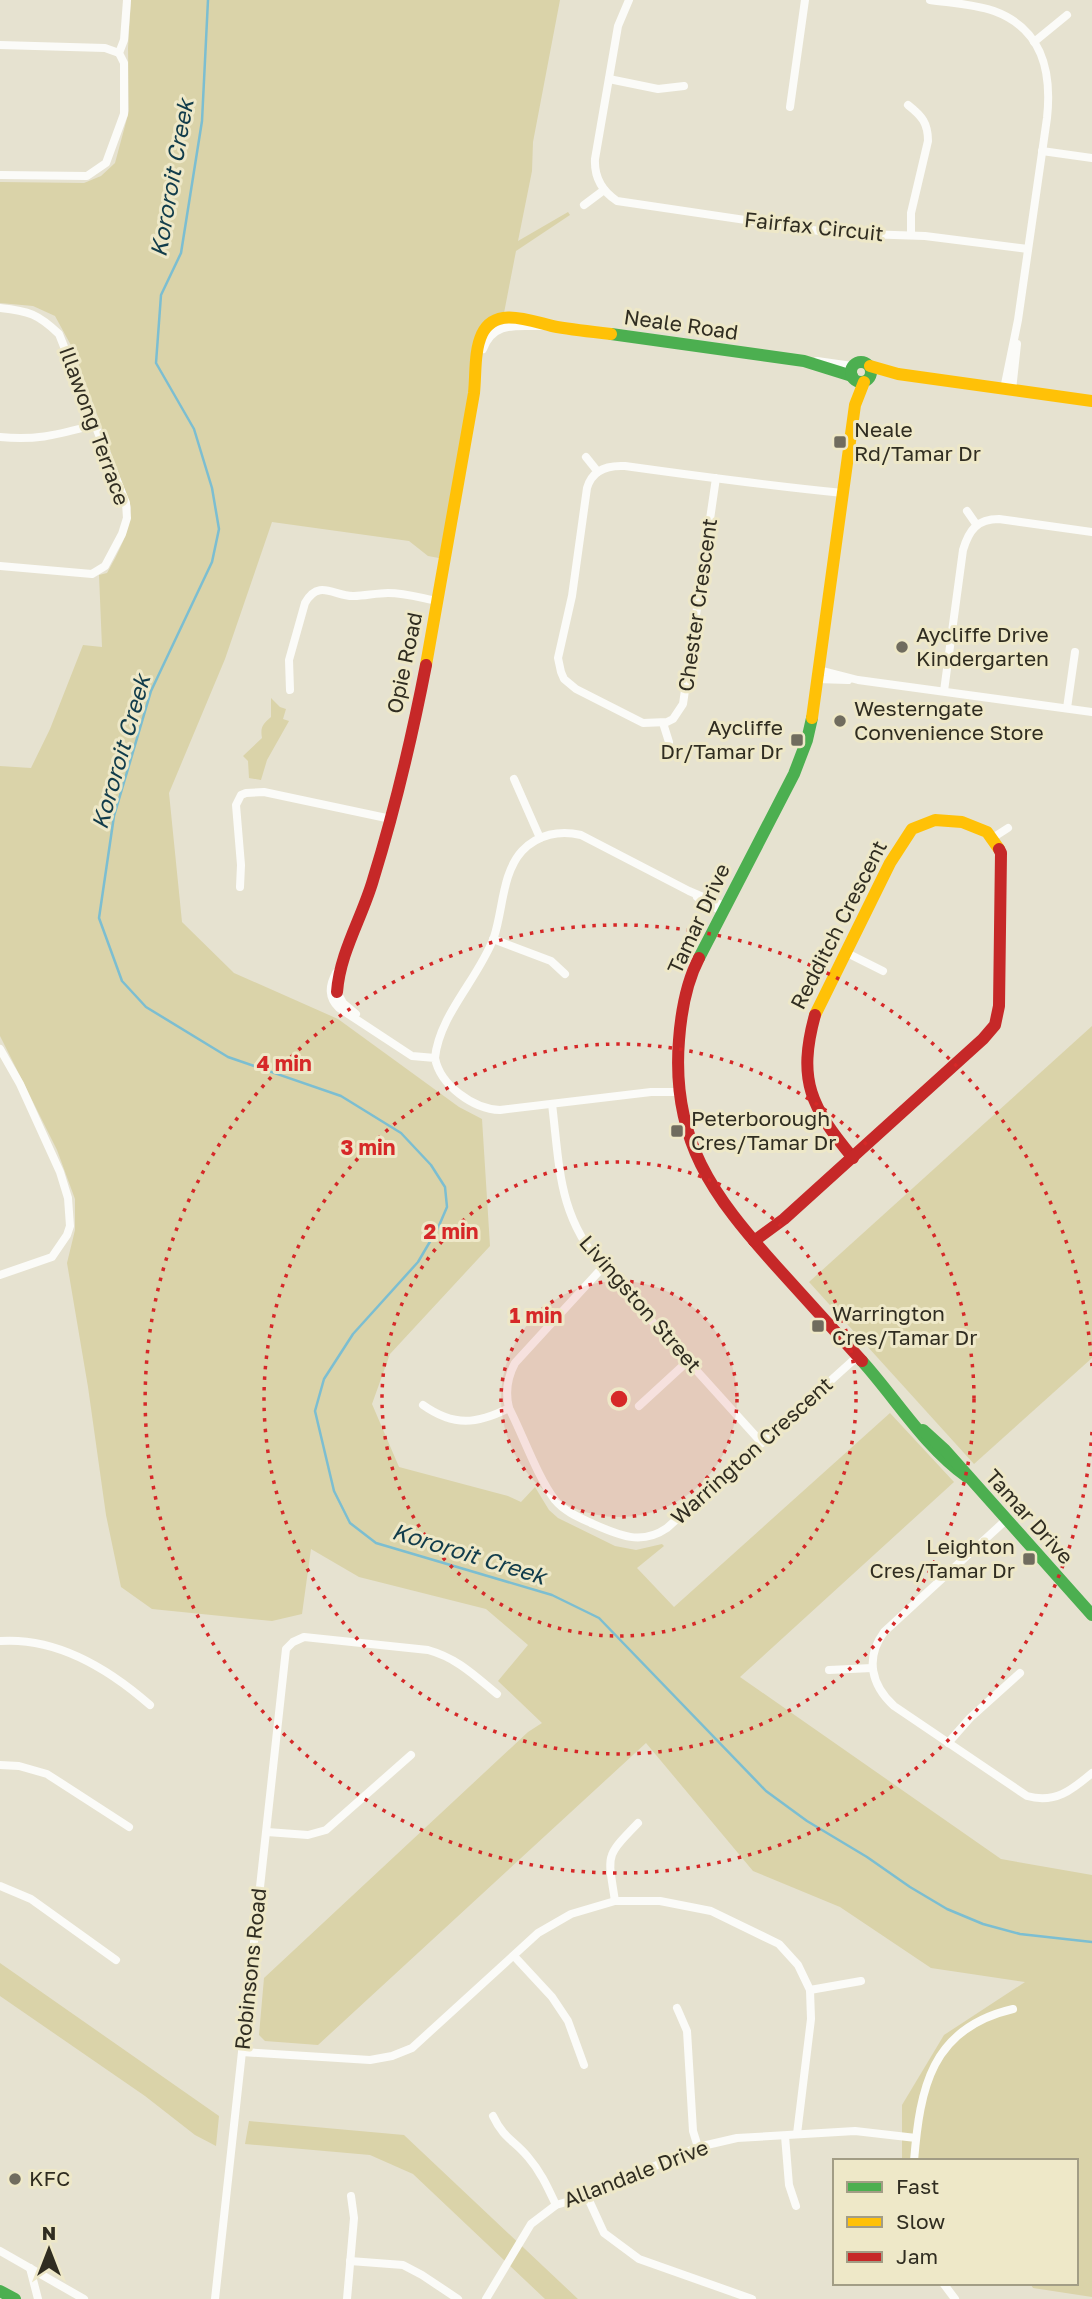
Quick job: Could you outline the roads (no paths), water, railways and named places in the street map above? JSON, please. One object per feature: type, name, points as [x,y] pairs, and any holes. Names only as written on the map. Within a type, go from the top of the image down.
[{"type":"main road","name":"Neale Road","points":[[499,324],[513,317],[553,326],[804,361],[860,374],[898,374],[1092,401]]},
{"type":"main road","name":"Opie Road","points":[[334,992],[371,888],[391,819],[438,601],[479,362],[481,336],[490,324],[499,324]]},
{"type":"main road","name":"Tamar Drive","points":[[860,374],[811,722],[801,757],[693,969],[683,1000],[677,1049],[678,1089],[689,1136],[716,1195],[916,1426],[945,1450],[1092,1615]]},
{"type":"main road","name":"Redditch Crescent","points":[[853,1157],[836,1140],[817,1111],[806,1072],[805,1054],[811,1022],[912,829],[920,823],[938,820],[981,827],[994,837]]},
{"type":"main road","points":[[757,1244],[983,1039],[995,1025],[999,1006],[1002,861],[999,844],[994,837]]},
{"type":"main road","points":[[0,2291],[15,2299]]},
{"type":"street","points":[[119,53],[124,40],[127,0]]},
{"type":"street","points":[[584,205],[604,190],[594,166],[618,26],[629,0]]},
{"type":"street","points":[[790,107],[805,0]]},
{"type":"street","points":[[930,0],[996,11],[1014,21],[1034,42],[1045,63],[1049,83],[1042,151],[1008,390]]},
{"type":"street","points":[[1034,42],[1067,15]]},
{"type":"street","points":[[0,45],[105,48],[119,53],[124,63],[124,114],[106,163],[88,176],[0,175]]},
{"type":"street","points":[[609,79],[659,89],[684,86]]},
{"type":"street","points":[[908,105],[924,119],[928,132],[911,213],[911,235]]},
{"type":"street","points":[[1042,151],[1092,158]]},
{"type":"street","name":"Fairfax Circuit","points":[[604,190],[617,201],[834,233],[911,235],[1028,249]]},
{"type":"street","name":"Illawong Terrace","points":[[0,308],[26,310],[43,318],[60,334],[125,503],[127,518],[122,534],[105,566],[92,573],[0,566]]},
{"type":"street","points":[[0,437],[40,439],[94,425]]},
{"type":"street","points":[[586,457],[598,472]]},
{"type":"street","points":[[669,742],[663,723],[637,721],[576,689],[564,679],[561,672],[558,658],[572,596],[589,481],[610,466],[625,466],[843,496]]},
{"type":"street","name":"Chester Crescent","points":[[663,723],[673,719],[679,712],[686,695],[716,478]]},
{"type":"street","points":[[967,511],[975,524]]},
{"type":"street","points":[[944,691],[963,551],[967,536],[975,524],[999,519],[1092,532]]},
{"type":"street","points":[[290,690],[289,660],[308,596],[329,590],[355,597],[397,593],[438,601]]},
{"type":"street","points":[[1067,708],[1075,652]]},
{"type":"street","points":[[818,674],[1092,712]]},
{"type":"street","points":[[514,779],[540,838]]},
{"type":"street","points":[[240,887],[236,805],[241,795],[264,792],[391,819]]},
{"type":"street","points":[[994,837],[1008,828]]},
{"type":"street","points":[[678,1089],[500,1110],[482,1107],[449,1083],[439,1071],[435,1058],[441,1032],[493,939],[512,867],[524,849],[540,838],[562,832],[581,835],[723,909]]},
{"type":"street","points":[[493,939],[551,961],[565,974]]},
{"type":"street","points":[[845,953],[883,971]]},
{"type":"street","points":[[334,992],[362,1021],[412,1056],[435,1058]]},
{"type":"street","points":[[0,1049],[26,1096],[60,1172],[68,1198],[70,1226],[52,1257],[0,1275]]},
{"type":"street","name":"Livingston Street","points":[[552,1104],[559,1170],[567,1206],[582,1240],[603,1267],[762,1443]]},
{"type":"street","points":[[423,1405],[444,1417],[472,1422],[486,1419],[509,1408],[507,1388],[515,1363],[603,1267]]},
{"type":"street","name":"Warrington Crescent","points":[[509,1408],[549,1490],[559,1504],[581,1518],[626,1538],[652,1536],[667,1528],[858,1356]]},
{"type":"street","points":[[639,1406],[688,1361]]},
{"type":"street","points":[[1006,1520],[884,1632],[874,1649],[872,1668],[876,1684],[886,1699],[1019,1793],[1035,1798],[1062,1796],[1092,1773]]},
{"type":"street","name":"Robinsons Road","points":[[215,2299],[286,1649],[304,1637],[428,1650],[447,1655],[465,1666],[497,1694]]},
{"type":"street","points":[[2,1640],[50,1645],[76,1654],[150,1705]]},
{"type":"street","points":[[829,1670],[872,1668]]},
{"type":"street","points":[[948,1743],[970,1718],[1020,1673]]},
{"type":"street","points":[[267,1832],[308,1835],[326,1830],[411,1755]]},
{"type":"street","points":[[0,1765],[19,1766],[47,1774],[129,1827]]},
{"type":"street","points":[[615,1901],[609,1863],[612,1850],[638,1823]]},
{"type":"street","points":[[0,1886],[31,1899],[116,1960]]},
{"type":"street","points":[[242,2052],[370,2060],[392,2056],[412,2048],[538,1933],[570,1914],[615,1901],[660,1901],[711,1911],[779,1944],[798,1965],[810,1990],[811,2019],[797,2134]]},
{"type":"street","points":[[514,1955],[552,1997],[568,2021],[584,2065]]},
{"type":"street","points":[[810,1990],[861,1981]]},
{"type":"street","points":[[677,2008],[687,2031],[693,2131],[698,2147]]},
{"type":"street","points":[[914,2159],[923,2094],[928,2077],[939,2058],[953,2040],[983,2018],[1013,2009]]},
{"type":"street","points":[[493,2116],[501,2132],[527,2155],[544,2178],[556,2205]]},
{"type":"street","name":"Allandale Drive","points":[[486,2299],[531,2224],[556,2205],[587,2196],[698,2147],[737,2138],[855,2131],[916,2138]]},
{"type":"street","points":[[785,2136],[789,2185],[796,2206]]},
{"type":"street","points":[[347,2299],[354,2218],[351,2196]]},
{"type":"street","points":[[587,2196],[604,2233],[639,2259],[752,2299]]},
{"type":"street","points":[[0,2251],[84,2299]]},
{"type":"street","points":[[349,2261],[403,2265],[458,2299]]},
{"type":"street","points":[[30,2268],[38,2299]]},
{"type":"waterway","name":"Kororoit Creek","points":[[208,0],[202,121],[181,253],[161,295],[156,363],[194,429],[212,488],[219,529],[212,562],[151,691],[114,816],[99,918],[122,981],[146,1007],[228,1057],[341,1096],[401,1133],[431,1165],[445,1187],[447,1207],[418,1262],[353,1334],[324,1379],[315,1411],[334,1491],[350,1523],[376,1543],[552,1595],[599,1618],[766,1791],[807,1821],[910,1887],[947,1909],[983,1924],[1020,1934],[1092,1942]]},
{"type":"place","name":"Neale Rd/Tamar Dr","points":[[840,442]]},
{"type":"place","name":"Aycliffe Drive Kindergarten","points":[[902,647]]},
{"type":"place","name":"Westerngate Convenience Store","points":[[840,721]]},
{"type":"place","name":"Aycliffe Dr/Tamar Dr","points":[[797,740]]},
{"type":"place","name":"Peterborough Cres/Tamar Dr","points":[[677,1131]]},
{"type":"place","name":"Warrington Cres/Tamar Dr","points":[[818,1326]]},
{"type":"place","name":"Leighton Cres/Tamar Dr","points":[[1029,1559]]},
{"type":"place","name":"KFC","points":[[15,2179]]}]
